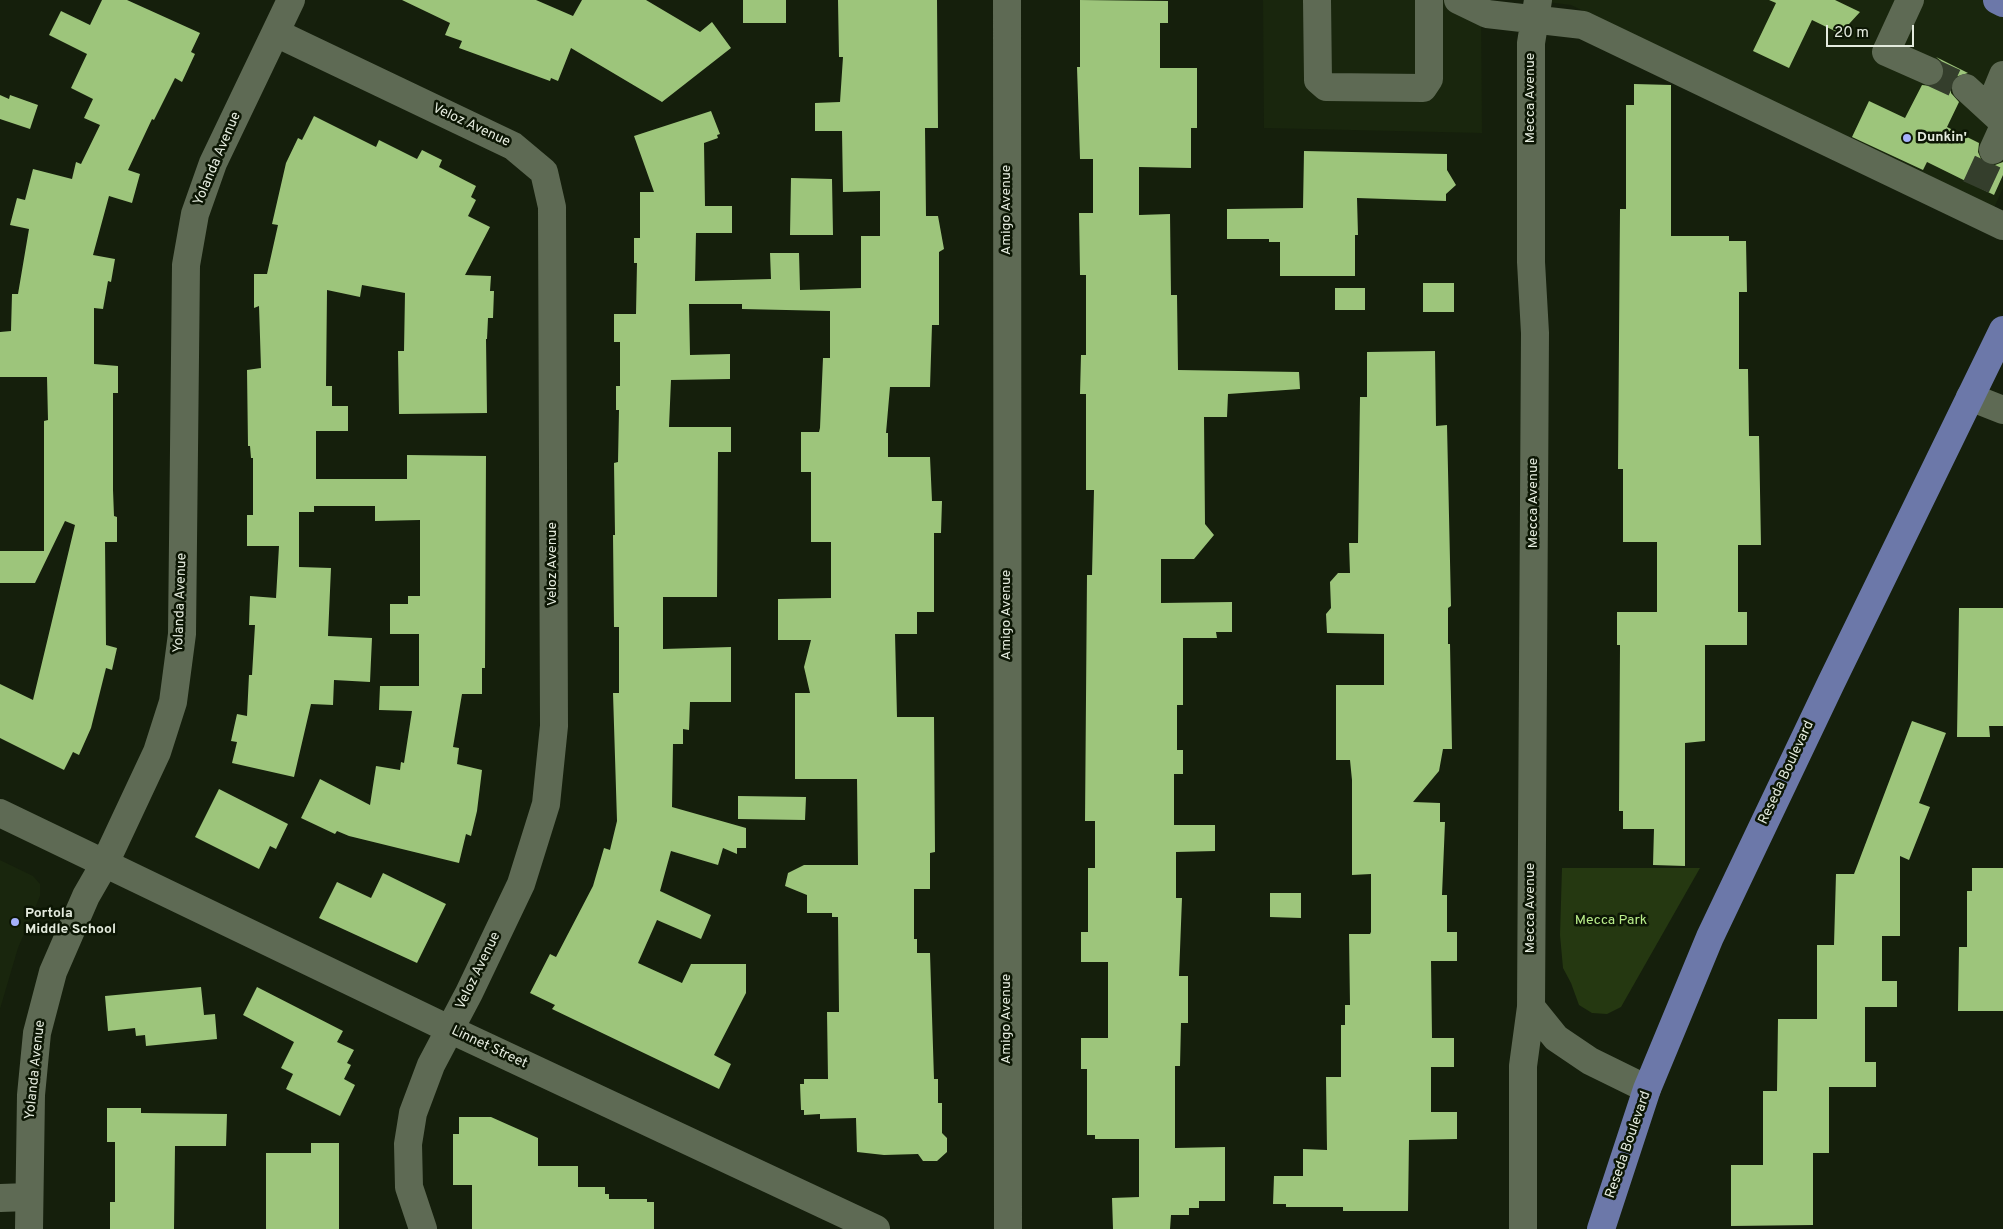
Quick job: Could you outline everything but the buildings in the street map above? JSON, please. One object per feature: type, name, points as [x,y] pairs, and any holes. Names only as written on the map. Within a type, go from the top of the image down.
[{"type":"main road","points":[[1997,0],[2003,3]]},
{"type":"main road","name":"Reseda Boulevard","points":[[1602,1229],[1647,1089],[1710,937],[2003,330]]},
{"type":"street","name":"Yolanda Avenue","points":[[29,1229],[31,1094],[38,1033],[53,972],[86,896],[104,863],[157,752],[174,692],[182,634],[186,265],[195,214],[213,163],[291,0]]},
{"type":"street","name":"Amigo Avenue","points":[[1007,0],[1008,1229]]},
{"type":"street","points":[[1317,0],[1318,80],[1326,87],[1404,88],[1424,88],[1429,79],[1429,0]]},
{"type":"street","points":[[1458,0],[1487,14],[1536,9],[1583,25],[1971,198],[2003,226]]},
{"type":"street","points":[[1910,0],[1886,52],[1929,71]]},
{"type":"street","name":"Mecca Avenue","points":[[1522,1229],[1523,1066],[1531,1006],[1535,343],[1531,262],[1531,43],[1536,9]]},
{"type":"street","name":"Veloz Avenue","points":[[276,33],[513,146],[544,172],[552,207],[554,726],[546,804],[521,884],[431,1065],[416,1105],[408,1144],[409,1187],[423,1229]]},
{"type":"street","points":[[1997,127],[2003,76]]},
{"type":"street","points":[[1966,88],[1997,127]]},
{"type":"street","points":[[1970,397],[2003,410]]},
{"type":"street","name":"Linnet Street","points":[[0,813],[449,1029],[876,1229]]},
{"type":"street","points":[[1531,1006],[1556,1038],[1590,1062],[1647,1089]]},
{"type":"street","points":[[0,1198],[29,1197]]},
{"type":"shaded area","points":[[1263,0],[1481,0],[1482,133],[1264,128]]},
{"type":"shaded area","points":[[1531,0],[2003,0],[2003,188],[1994,208],[1571,5]]},
{"type":"shaded area","name":"Portola Middle School","points":[[0,860],[33,876],[40,884],[40,896],[18,948],[0,1009]]},
{"type":"green space","name":"Mecca Park","points":[[1562,868],[1700,868],[1621,1007],[1607,1014],[1592,1013],[1579,1005],[1563,968],[1560,935]]},
{"type":"tunnel","points":[[1929,71],[1966,88]]},
{"type":"tunnel","points":[[1976,187],[1993,150]]},
{"type":"place","name":"Dunkin'","points":[[1907,138]]},
{"type":"place","name":"Portola Middle School","points":[[15,922]]}]
